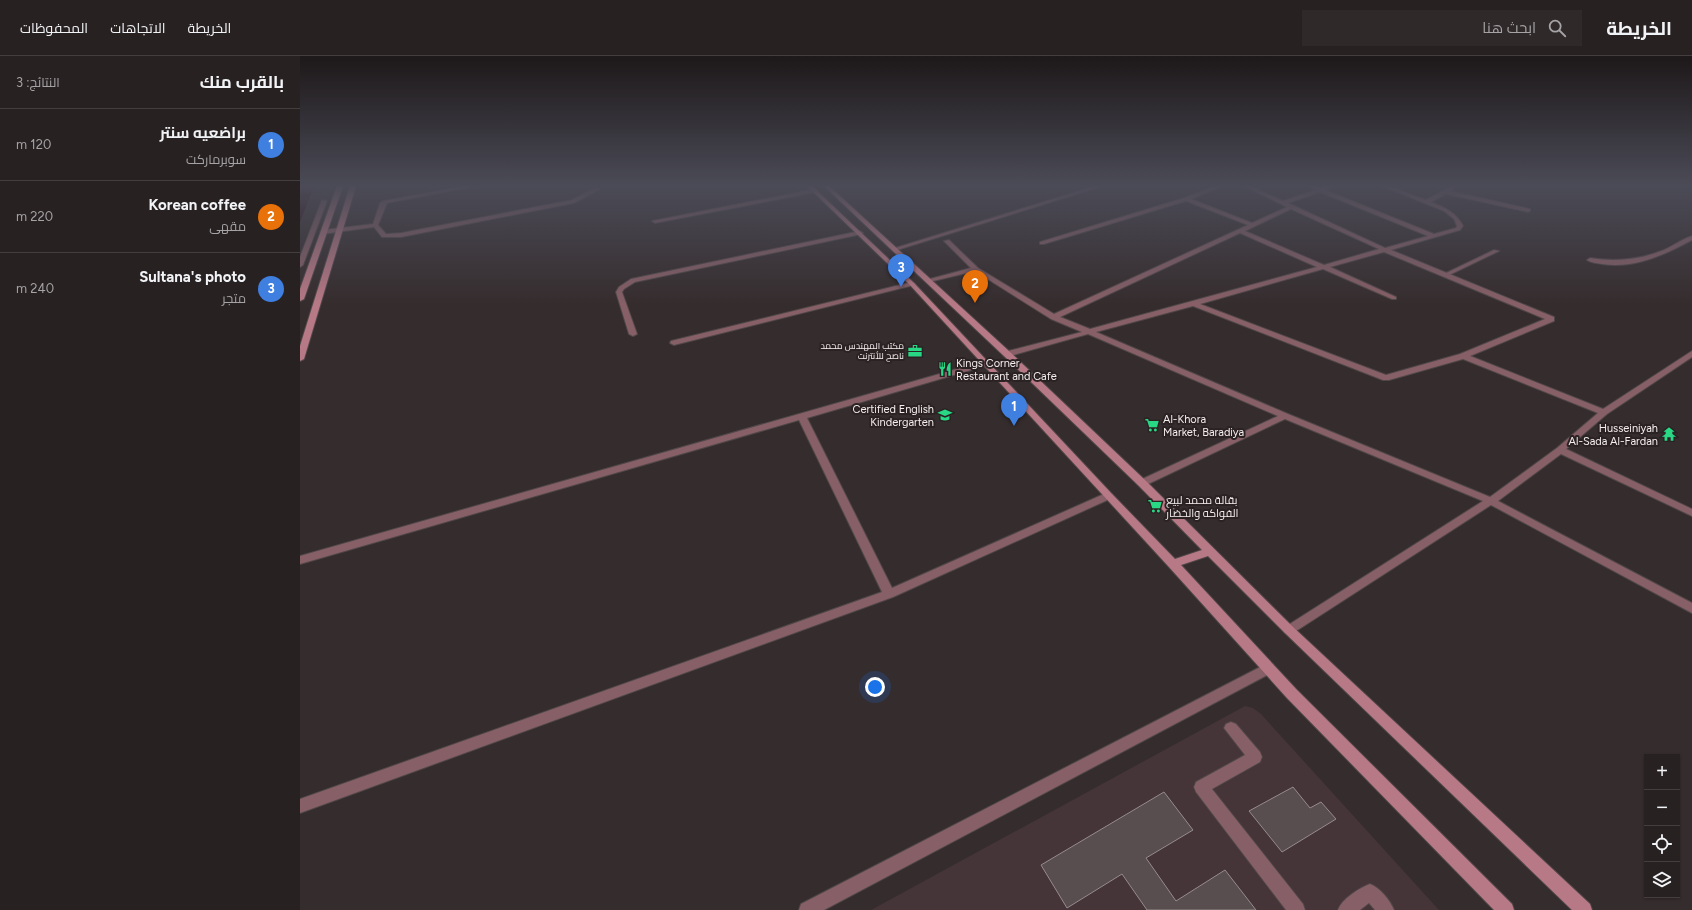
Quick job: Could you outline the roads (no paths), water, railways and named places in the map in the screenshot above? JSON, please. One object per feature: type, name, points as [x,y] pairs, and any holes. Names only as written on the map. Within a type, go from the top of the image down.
[{"type":"main road","points":[[300,299],[326,226]]},
{"type":"main road","points":[[300,359],[341,226]]},
{"type":"main road","points":[[852,226],[912,284],[1298,700],[1506,910]]},
{"type":"main road","points":[[870,226],[1142,483],[1289,630],[1584,910]]},
{"type":"main road","points":[[1173,564],[1210,551]]},
{"type":"street","points":[[300,265],[315,226]]},
{"type":"street","points":[[324,232],[369,226]]},
{"type":"street","points":[[376,226],[384,236],[402,235],[448,226]]},
{"type":"street","points":[[896,249],[971,226]]},
{"type":"street","points":[[1042,243],[1098,226]]},
{"type":"street","points":[[1054,317],[1251,226]]},
{"type":"street","points":[[1193,304],[1386,378],[1463,356],[1551,320],[1385,250],[1332,226]]},
{"type":"street","points":[[1409,226],[1434,236]]},
{"type":"street","points":[[1007,354],[1385,250],[1458,229],[1460,226]]},
{"type":"street","points":[[1241,231],[1394,298]]},
{"type":"street","points":[[633,334],[619,292],[620,288],[632,280],[860,233]]},
{"type":"street","points":[[1590,260],[1616,264],[1643,260],[1661,255],[1692,238]]},
{"type":"street","points":[[947,240],[976,269],[1054,317],[1285,416],[1491,501],[1692,608]]},
{"type":"street","points":[[1445,275],[1496,251]]},
{"type":"street","points":[[929,280],[976,269]]},
{"type":"street","points":[[674,343],[912,284]]},
{"type":"street","points":[[1289,630],[1491,501],[1560,450],[1604,412],[1692,353]]},
{"type":"street","points":[[1463,356],[1604,412]]},
{"type":"street","points":[[300,560],[662,456],[802,418],[985,363]]},
{"type":"street","points":[[1142,483],[1285,416]]},
{"type":"street","points":[[802,418],[889,594]]},
{"type":"street","points":[[1560,450],[1692,512]]},
{"type":"street","points":[[300,806],[889,594],[1108,496]]},
{"type":"street","points":[[806,910],[1268,668]]},
{"type":"street","points":[[1231,728],[1255,757],[1201,786],[1297,910]]},
{"type":"street","points":[[1346,910],[1370,892],[1386,910]]},
{"type":"place","name":"Sultana's photo","points":[[901,287]]},
{"type":"place","name":"Korean coffee","points":[[975,303]]},
{"type":"place","name":"مكتب المهندس محمد ناصح للأنترنت","points":[[915,351]]},
{"type":"place","name":"Kings Corner Restaurant and Cafe","points":[[945,369]]},
{"type":"place","name":"Certified English Kindergarten","points":[[945,415]]},
{"type":"place","name":"Al-Khora Market, Baradiya","points":[[1152,425]]},
{"type":"place","name":"براضعيه سنتر","points":[[1014,426]]},
{"type":"place","name":"Husseiniyah Al-Sada Al-Fardan","points":[[1669,434]]},
{"type":"place","name":"بقالة محمد لبيع الفواكه والخضار","points":[[1155,506]]}]
